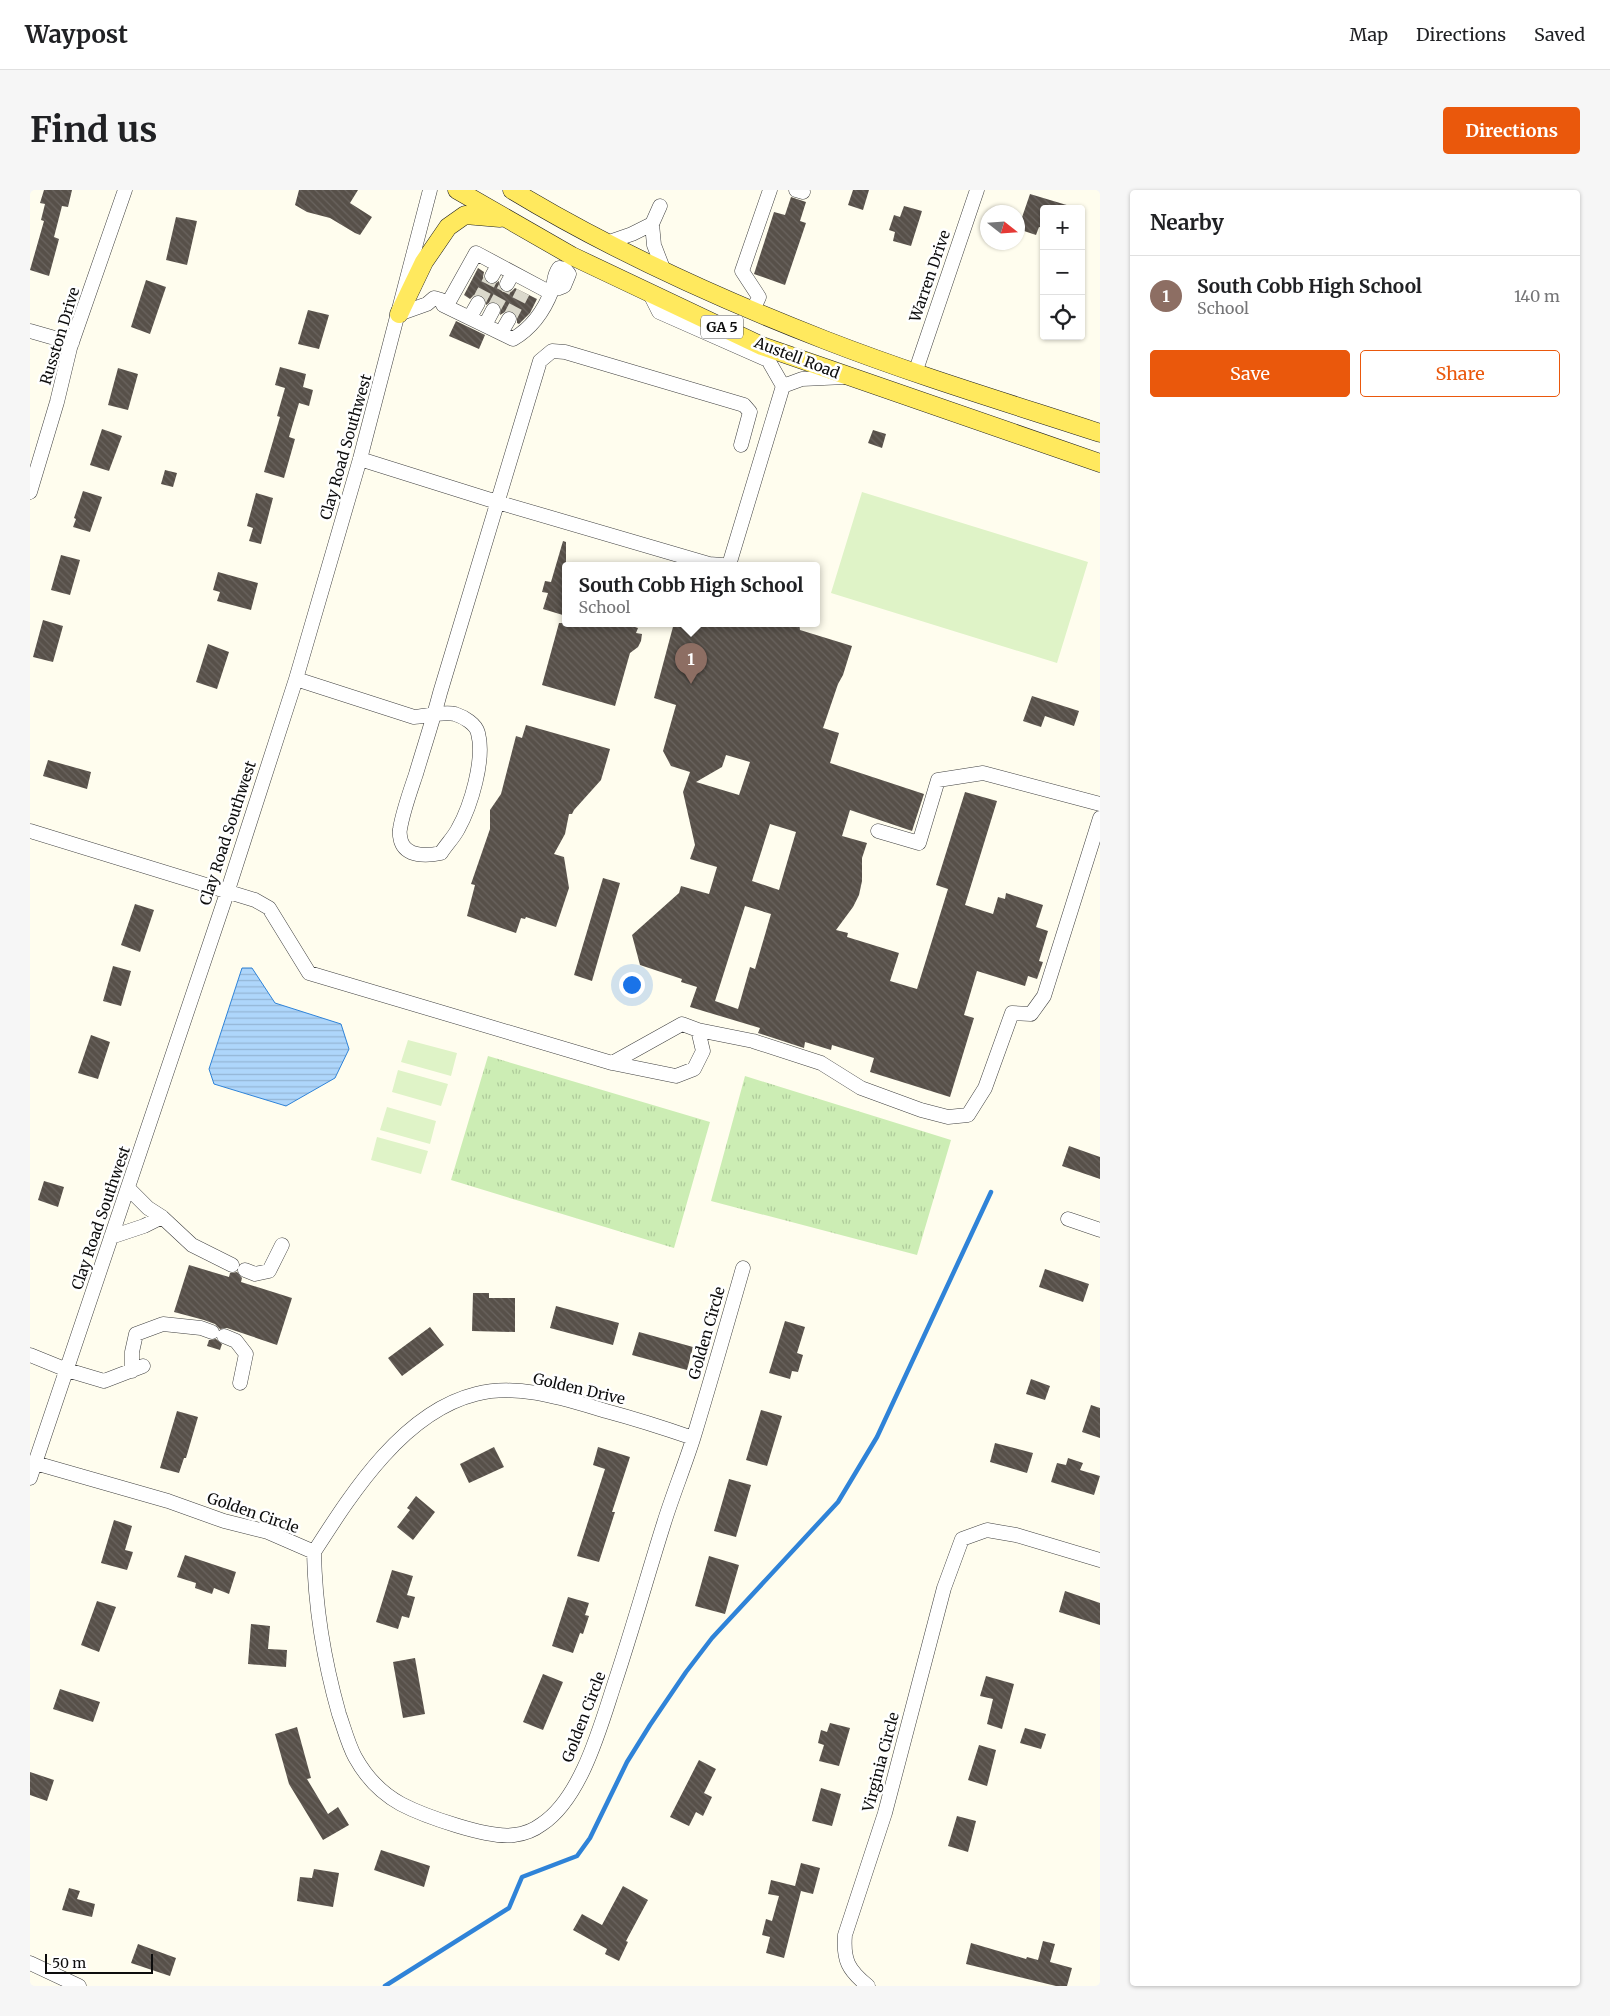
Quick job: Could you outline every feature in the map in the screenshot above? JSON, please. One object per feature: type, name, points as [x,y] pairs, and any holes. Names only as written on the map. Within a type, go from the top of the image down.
[{"type":"main road","name":"Austell Road","points":[[457,190],[504,218],[569,262],[649,292],[762,346],[1100,463]]},
{"type":"main road","name":"Austell Road","points":[[512,190],[606,243],[664,271],[825,340],[915,373],[1100,433]]},
{"type":"main road","points":[[399,314],[424,262],[448,227],[465,215],[504,218]]},
{"type":"street","name":"Russton Drive","points":[[30,492],[72,344],[124,190]]},
{"type":"street","name":"Clay Road Southwest","points":[[30,1478],[227,892],[296,679],[360,459],[430,190]]},
{"type":"street","points":[[754,310],[759,297],[742,272],[770,190]]},
{"type":"street","name":"Warren Drive","points":[[915,373],[977,190]]},
{"type":"street","points":[[660,206],[652,224],[654,245],[664,271]]},
{"type":"street","points":[[606,243],[632,234],[652,224]]},
{"type":"street","points":[[445,305],[476,253],[495,270],[526,287],[552,290],[564,286],[569,274],[569,262]]},
{"type":"street","points":[[399,314],[427,304],[434,298],[438,298],[445,305],[512,339],[524,333],[542,312],[552,290]]},
{"type":"street","points":[[649,292],[659,312],[768,360],[783,386],[730,562]]},
{"type":"street","points":[[470,317],[478,303]]},
{"type":"street","points":[[485,325],[493,310]]},
{"type":"street","points":[[501,333],[508,319]]},
{"type":"street","points":[[30,330],[72,344]]},
{"type":"street","points":[[296,679],[414,717],[434,715],[454,713],[466,719],[478,731],[479,752],[474,793],[458,829],[440,853],[427,856],[408,851],[401,842],[399,832],[434,715],[497,502],[540,361],[552,351],[565,352],[744,405],[750,412],[741,445]]},
{"type":"street","points":[[783,386],[802,379],[847,377]]},
{"type":"street","points":[[360,459],[497,502],[709,562]]},
{"type":"street","points":[[878,831],[919,844],[938,780],[983,773],[1100,804]]},
{"type":"street","points":[[612,1063],[682,1024],[698,1030],[752,1041],[821,1064],[861,1088],[920,1110],[948,1117],[968,1114],[985,1088],[1012,1013],[1031,1014],[1044,996],[1100,818]]},
{"type":"street","points":[[30,830],[256,900],[269,908],[309,973],[612,1063],[676,1076],[694,1069],[703,1051],[698,1030]]},
{"type":"street","points":[[128,1188],[148,1208],[162,1216],[192,1246],[255,1274],[269,1271],[282,1245]]},
{"type":"street","points":[[111,1237],[144,1226],[162,1216]]},
{"type":"street","points":[[1068,1219],[1100,1230]]},
{"type":"street","name":"Golden Circle","points":[[35,1463],[168,1501],[224,1521],[268,1532],[314,1552],[314,1584],[319,1622],[333,1692],[347,1740],[355,1758],[376,1786],[405,1806],[455,1825],[511,1836],[529,1832],[548,1820],[563,1803],[585,1766],[596,1739],[628,1644],[664,1522],[693,1438],[743,1268]]},
{"type":"street","points":[[30,1355],[67,1370],[104,1381],[137,1369],[132,1352],[136,1334],[163,1324],[201,1328],[236,1342],[246,1354],[240,1382]]},
{"type":"street","name":"Golden Drive","points":[[314,1552],[378,1459],[414,1427],[437,1411],[457,1400],[477,1393],[518,1392],[563,1398],[660,1426],[693,1438]]},
{"type":"street","name":"Virginia Circle","points":[[868,1986],[855,1975],[847,1963],[844,1949],[845,1935],[885,1812],[944,1588],[962,1539],[987,1530],[1016,1535],[1100,1560]]},
{"type":"street","points":[[30,1963],[79,1986]]},
{"type":"green space","points":[[862,492],[1088,562],[1057,663],[831,593]]},
{"type":"green space","points":[[408,1040],[457,1053],[451,1076],[401,1062]]},
{"type":"green space","points":[[488,1056],[710,1122],[674,1248],[451,1180]]},
{"type":"green space","points":[[398,1070],[448,1084],[441,1106],[392,1092]]},
{"type":"green space","points":[[745,1076],[951,1140],[917,1255],[711,1201]]},
{"type":"green space","points":[[387,1107],[436,1121],[430,1144],[380,1130]]},
{"type":"green space","points":[[377,1137],[428,1151],[421,1174],[371,1160]]},
{"type":"water","points":[[242,968],[252,968],[275,1003],[341,1024],[349,1049],[335,1078],[286,1106],[214,1084],[209,1069]]},
{"type":"building","points":[[44,190],[72,190],[68,207],[62,206],[54,237],[59,239],[49,276],[30,270],[44,221],[41,220],[45,204],[40,203]]},
{"type":"building","points":[[299,190],[358,190],[350,203],[372,217],[360,235],[330,218],[307,212],[295,205]]},
{"type":"building","points":[[853,190],[869,190],[863,210],[848,205]]},
{"type":"building","points":[[1030,194],[1067,205],[1040,205],[1040,227],[1036,235],[1025,231],[1025,209]]},
{"type":"building","points":[[791,197],[806,202],[800,221],[806,223],[785,285],[754,274],[774,212],[785,215]]},
{"type":"building","points":[[904,206],[922,211],[911,246],[893,241],[895,232],[889,230],[894,215],[900,217]]},
{"type":"building","points":[[176,217],[197,221],[187,265],[166,260]]},
{"type":"building","points":[[478,268],[484,272],[483,277],[487,283],[493,285],[499,281],[499,288],[503,292],[511,292],[515,288],[537,299],[530,313],[519,324],[517,323],[517,315],[513,311],[508,310],[500,315],[501,306],[497,302],[492,301],[486,305],[486,299],[482,295],[474,295],[470,299],[464,295]]},
{"type":"building","points":[[146,280],[166,287],[150,334],[131,327]]},
{"type":"building","points":[[308,310],[329,315],[319,349],[298,344]]},
{"type":"building","points":[[456,321],[485,335],[479,349],[449,336]]},
{"type":"building","points":[[280,367],[306,374],[303,387],[313,390],[309,406],[299,403],[289,437],[295,439],[284,478],[264,472],[280,417],[277,416],[285,388],[275,385]]},
{"type":"building","points":[[118,368],[138,374],[128,410],[108,405]]},
{"type":"building","points":[[102,429],[122,436],[109,471],[90,465]]},
{"type":"building","points":[[873,430],[886,434],[882,448],[868,443]]},
{"type":"building","points":[[165,470],[177,473],[173,487],[161,484]]},
{"type":"building","points":[[83,491],[102,497],[90,532],[73,527]]},
{"type":"building","points":[[256,493],[273,498],[261,544],[249,541],[253,528],[247,526]]},
{"type":"building","points":[[563,541],[566,542],[566,562],[562,562],[562,615],[543,609],[548,593],[542,592],[545,581],[551,582]]},
{"type":"building","points":[[61,555],[80,560],[70,595],[51,590]]},
{"type":"building","points":[[218,572],[258,583],[251,610],[217,601],[220,592],[213,590]]},
{"type":"building","points":[[43,620],[63,626],[53,662],[33,657]]},
{"type":"building","points":[[559,623],[562,623],[562,627],[635,627],[638,628],[636,633],[642,634],[638,647],[630,653],[615,706],[542,685]]},
{"type":"building","points":[[673,627],[800,627],[800,630],[852,646],[823,728],[839,733],[830,763],[924,794],[912,831],[850,810],[842,836],[867,843],[862,858],[862,881],[859,895],[853,907],[836,930],[848,933],[847,937],[899,953],[890,981],[917,989],[948,889],[936,885],[965,792],[997,801],[965,905],[993,914],[998,897],[1005,899],[1006,893],[1043,905],[1036,927],[1048,931],[1039,961],[1043,962],[1037,979],[1028,976],[1025,986],[977,971],[964,1015],[974,1018],[950,1097],[870,1072],[874,1058],[832,1045],[831,1050],[805,1042],[804,1048],[758,1033],[760,1028],[690,1007],[697,987],[681,982],[682,979],[640,965],[632,935],[679,893],[681,886],[709,894],[717,867],[690,859],[695,845],[683,792],[690,772],[671,766],[663,751],[676,705],[654,698]],"holes":[[[726,755],[750,762],[739,795],[696,782],[722,767]],[[770,824],[796,832],[779,890],[752,881]],[[745,906],[771,914],[755,969],[750,967],[738,1009],[715,1001]]]},
{"type":"building","points":[[208,644],[229,652],[217,689],[196,682]]},
{"type":"building","points":[[1032,696],[1079,711],[1074,726],[1045,716],[1041,727],[1023,721]]},
{"type":"building","points":[[526,725],[610,749],[601,780],[572,814],[569,814],[565,834],[554,854],[564,857],[569,888],[556,927],[526,917],[525,919],[521,918],[516,933],[467,916],[475,885],[471,884],[490,829],[490,810],[501,794],[516,736],[522,738]]},
{"type":"building","points":[[48,760],[91,772],[87,789],[43,776]]},
{"type":"building","points":[[603,878],[620,883],[592,981],[574,975]]},
{"type":"building","points":[[135,904],[154,910],[140,952],[121,945]]},
{"type":"building","points":[[113,966],[131,971],[121,1006],[103,1001]]},
{"type":"building","points":[[91,1035],[110,1042],[98,1079],[78,1073]]},
{"type":"building","points":[[1069,1146],[1100,1157],[1100,1179],[1062,1166]]},
{"type":"building","points":[[44,1181],[64,1187],[58,1207],[38,1200]]},
{"type":"building","points":[[189,1265],[229,1277],[230,1273],[237,1272],[242,1278],[241,1282],[292,1298],[277,1345],[227,1328],[220,1329],[215,1324],[174,1312]]},
{"type":"building","points":[[1045,1269],[1089,1284],[1083,1302],[1039,1287]]},
{"type":"building","points":[[473,1293],[489,1293],[489,1298],[515,1298],[515,1332],[472,1331]]},
{"type":"building","points":[[556,1306],[619,1323],[613,1345],[550,1328]]},
{"type":"building","points":[[785,1321],[805,1327],[797,1353],[803,1355],[798,1372],[792,1371],[790,1379],[769,1373]]},
{"type":"building","points":[[430,1327],[444,1345],[402,1376],[388,1358]]},
{"type":"building","points":[[639,1332],[693,1347],[687,1370],[632,1355]]},
{"type":"building","points":[[216,1339],[222,1344],[220,1350],[207,1346],[209,1340]]},
{"type":"building","points":[[1031,1379],[1050,1386],[1045,1400],[1026,1394]]},
{"type":"building","points":[[1091,1405],[1100,1408],[1100,1438],[1082,1432]]},
{"type":"building","points":[[761,1410],[782,1416],[767,1466],[746,1460]]},
{"type":"building","points":[[177,1411],[198,1417],[186,1458],[184,1458],[179,1473],[160,1468]]},
{"type":"building","points":[[995,1443],[1033,1453],[1027,1473],[990,1462]]},
{"type":"building","points":[[494,1447],[504,1467],[469,1483],[460,1464]]},
{"type":"building","points":[[598,1447],[630,1457],[612,1512],[615,1512],[599,1562],[577,1556],[605,1469],[593,1465]]},
{"type":"building","points":[[1068,1458],[1083,1463],[1080,1470],[1100,1476],[1094,1495],[1051,1482],[1057,1463],[1066,1465]]},
{"type":"building","points":[[729,1479],[751,1485],[736,1537],[714,1531]]},
{"type":"building","points":[[416,1496],[435,1512],[413,1540],[397,1527],[410,1510],[407,1508]]},
{"type":"building","points":[[114,1520],[132,1526],[125,1550],[133,1552],[127,1570],[101,1563]]},
{"type":"building","points":[[185,1555],[236,1572],[229,1594],[214,1588],[212,1594],[195,1588],[196,1583],[177,1577]]},
{"type":"building","points":[[709,1556],[739,1565],[725,1614],[695,1606]]},
{"type":"building","points":[[392,1570],[413,1576],[407,1595],[415,1597],[409,1618],[402,1616],[398,1629],[376,1622]]},
{"type":"building","points":[[1065,1591],[1100,1603],[1100,1625],[1059,1612]]},
{"type":"building","points":[[568,1597],[589,1603],[585,1615],[589,1616],[583,1634],[580,1633],[573,1653],[552,1646]]},
{"type":"building","points":[[97,1601],[116,1607],[99,1652],[81,1645]]},
{"type":"building","points":[[251,1624],[270,1626],[268,1649],[287,1650],[286,1667],[248,1664]]},
{"type":"building","points":[[415,1658],[425,1714],[403,1718],[393,1662]]},
{"type":"building","points":[[543,1674],[563,1682],[543,1730],[523,1722]]},
{"type":"building","points":[[986,1676],[1014,1684],[1002,1729],[987,1724],[993,1699],[980,1696]]},
{"type":"building","points":[[60,1689],[100,1702],[93,1722],[53,1709]]},
{"type":"building","points":[[830,1723],[850,1728],[839,1766],[819,1761],[824,1745],[818,1743],[821,1730],[827,1732]]},
{"type":"building","points":[[297,1727],[311,1778],[307,1779],[328,1814],[338,1807],[349,1825],[323,1840],[289,1784],[275,1734]]},
{"type":"building","points":[[1025,1728],[1046,1734],[1041,1749],[1020,1743]]},
{"type":"building","points":[[979,1745],[996,1750],[987,1786],[968,1780]]},
{"type":"building","points":[[699,1760],[716,1769],[704,1793],[712,1797],[703,1816],[696,1812],[689,1826],[670,1817]]},
{"type":"building","points":[[30,1772],[54,1780],[47,1801],[30,1795]]},
{"type":"building","points":[[821,1788],[841,1794],[832,1826],[812,1821]]},
{"type":"building","points":[[957,1816],[976,1821],[968,1852],[948,1846]]},
{"type":"building","points":[[381,1850],[430,1866],[424,1887],[374,1870]]},
{"type":"building","points":[[801,1863],[820,1868],[813,1894],[801,1891],[784,1958],[766,1953],[770,1937],[762,1935],[766,1919],[772,1921],[779,1896],[768,1894],[771,1880],[795,1886]]},
{"type":"building","points":[[314,1869],[339,1873],[333,1907],[297,1901],[300,1877],[312,1878]]},
{"type":"building","points":[[623,1886],[648,1900],[626,1941],[628,1942],[619,1961],[605,1954],[607,1949],[573,1930],[582,1914],[602,1925]]},
{"type":"building","points":[[69,1888],[80,1891],[77,1899],[95,1904],[92,1917],[62,1910]]},
{"type":"building","points":[[1043,1941],[1055,1944],[1050,1962],[1072,1968],[1067,1986],[1056,1986],[966,1964],[971,1943],[1026,1959],[1027,1957],[1038,1960]]},
{"type":"building","points":[[138,1944],[176,1958],[170,1976],[131,1963]]},
{"type":"waterway","points":[[385,1986],[509,1908],[522,1877],[577,1856],[590,1838],[627,1762],[686,1672],[712,1638],[838,1502],[877,1437],[991,1192]]},
{"type":"tunnel","points":[[478,303],[492,276]]},
{"type":"tunnel","points":[[493,310],[507,284]]},
{"type":"tunnel","points":[[509,319],[523,292]]},
{"type":"place","name":"South Cobb High School","points":[[691,684]]}]
